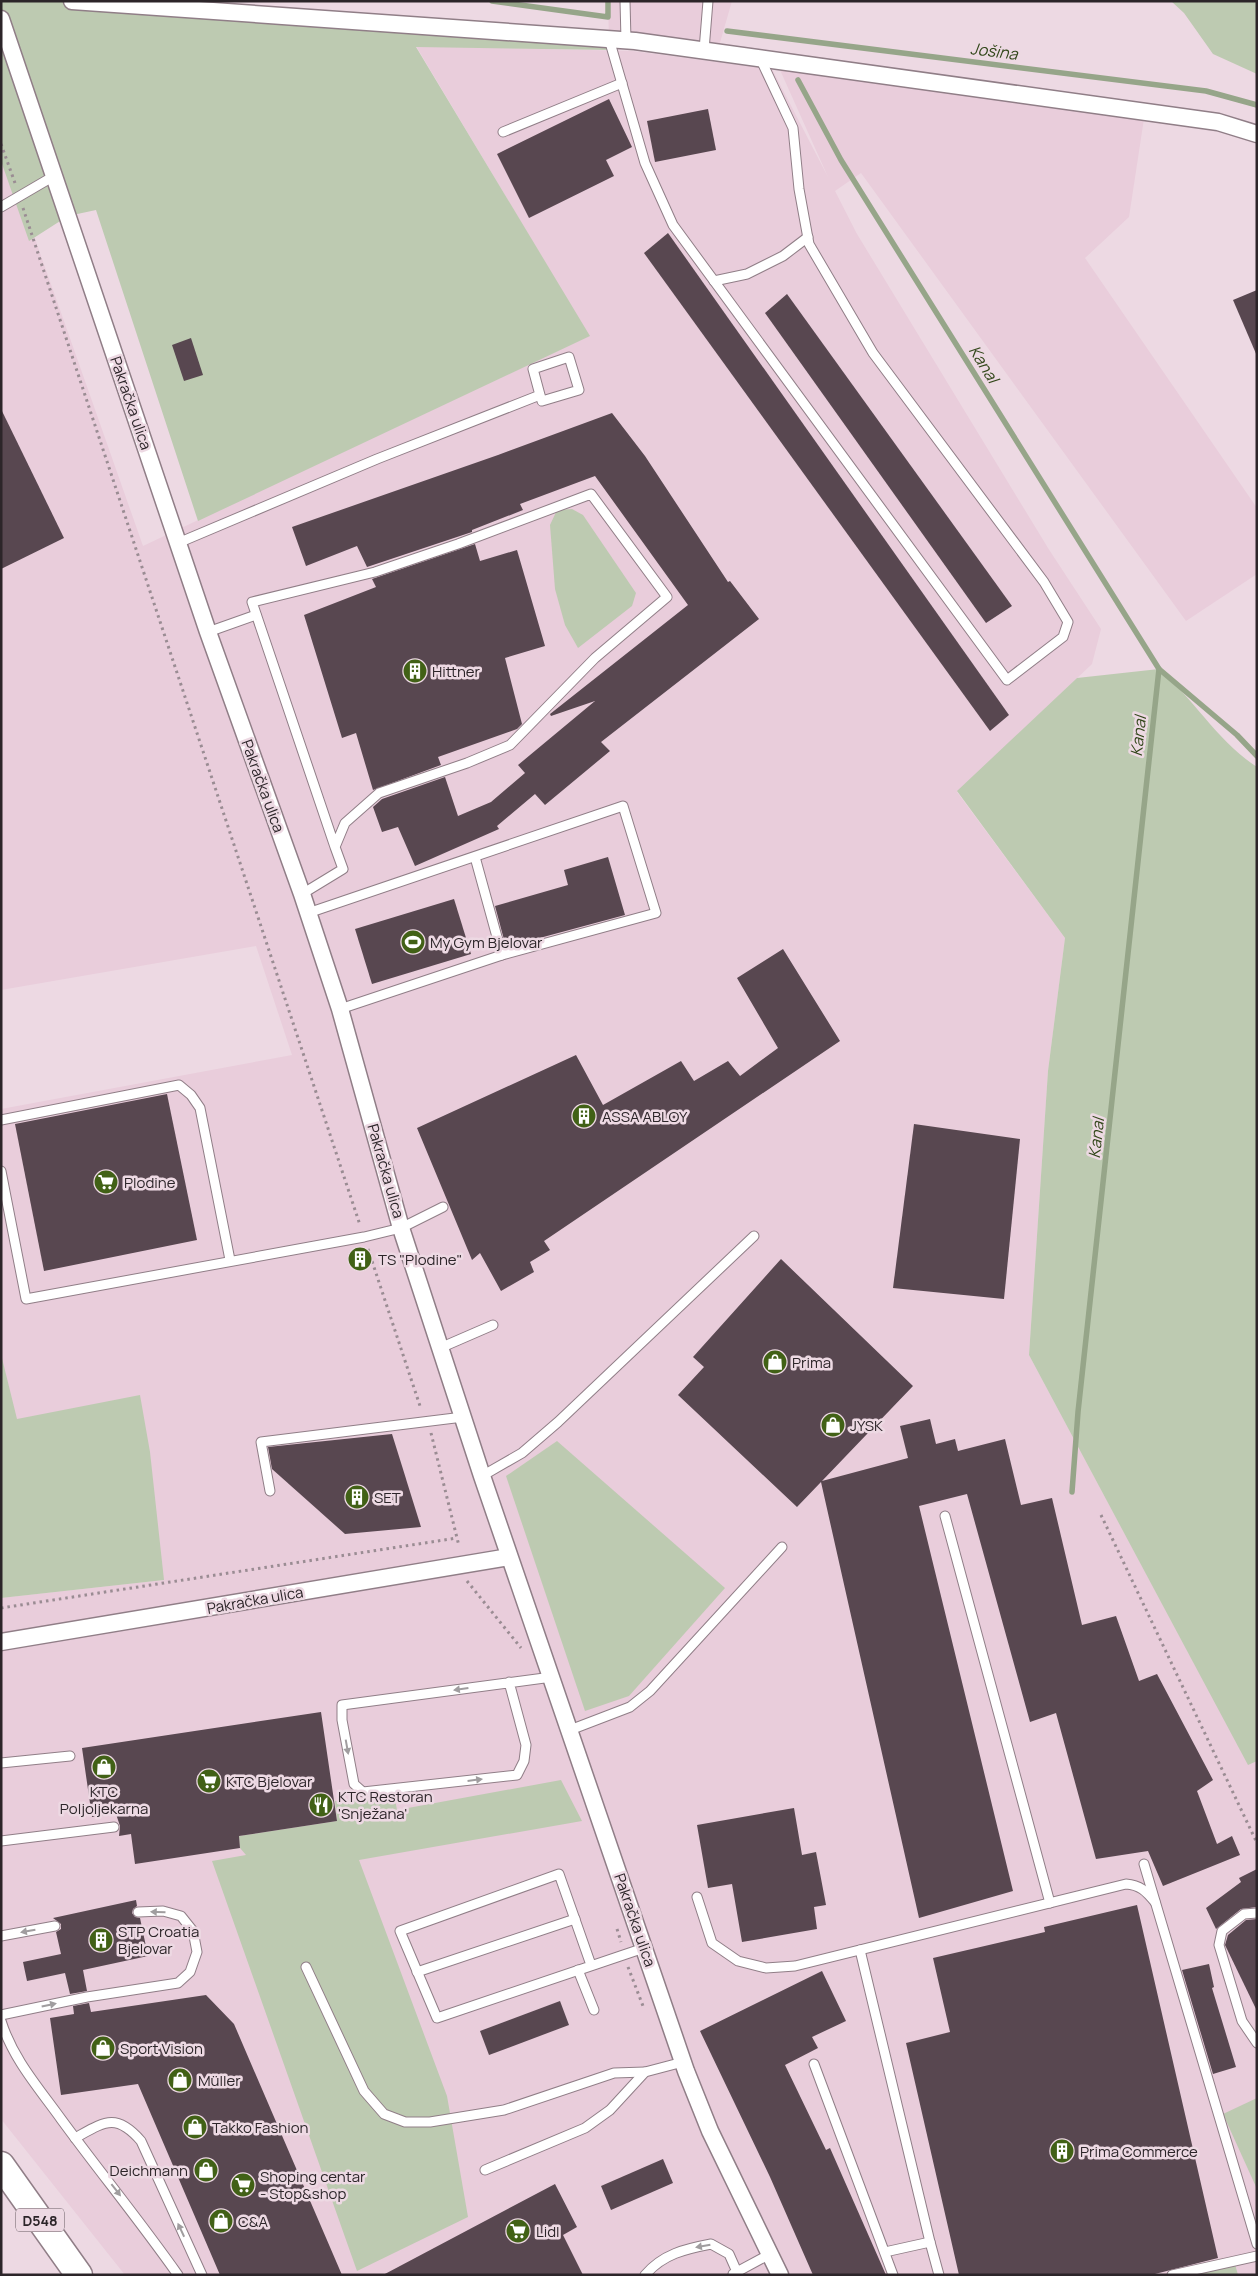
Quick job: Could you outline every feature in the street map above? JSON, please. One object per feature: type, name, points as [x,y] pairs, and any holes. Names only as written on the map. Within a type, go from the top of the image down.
[{"type":"main road","name":"D548","points":[[1,2165],[79,2275]]},
{"type":"street","points":[[72,1],[626,40],[1218,122],[1257,134]]},
{"type":"street","name":"Pakračka ulica","points":[[1,19],[208,632],[302,894],[340,1009],[401,1228],[440,1348],[509,1557],[552,1677],[683,2062],[710,2131],[780,2275]]},
{"type":"street","name":"Pakračka ulica","points":[[1,1642],[509,1557]]},
{"type":"lane","points":[[625,1],[626,40]]},
{"type":"lane","points":[[704,50],[708,1]]},
{"type":"lane","points":[[609,39],[645,163],[673,225],[1007,680],[1063,637],[1068,622],[1044,582],[873,353],[810,244],[799,189],[793,128],[760,58]]},
{"type":"lane","points":[[503,132],[622,83]]},
{"type":"lane","points":[[1,207],[54,176]]},
{"type":"lane","points":[[714,281],[747,274],[783,256],[808,237]]},
{"type":"lane","points":[[569,357],[579,390],[542,401],[540,395],[533,369],[569,357]]},
{"type":"lane","points":[[178,543],[377,459],[540,395]]},
{"type":"lane","points":[[302,894],[343,869],[335,847],[252,602],[374,572],[458,544],[591,494],[667,597],[596,658],[510,745],[468,762],[379,793],[345,823],[335,847]]},
{"type":"lane","points":[[208,632],[256,615]]},
{"type":"lane","points":[[308,913],[623,806],[656,913],[502,955],[340,1009]]},
{"type":"lane","points":[[475,857],[502,955]]},
{"type":"lane","points":[[1,1120],[179,1085],[191,1095],[200,1108],[230,1260]]},
{"type":"lane","points":[[1,1171],[26,1299],[401,1228],[443,1207]]},
{"type":"lane","points":[[482,1476],[522,1453],[558,1422],[754,1236]]},
{"type":"lane","points":[[440,1348],[493,1325]]},
{"type":"lane","points":[[270,1490],[261,1442],[463,1417]]},
{"type":"lane","points":[[945,1516],[1050,1903]]},
{"type":"lane","points":[[570,1730],[630,1707],[650,1691],[782,1547]]},
{"type":"lane","points":[[509,1682],[526,1745],[524,1761],[517,1775],[363,1792],[354,1784],[342,1720],[342,1705],[509,1682],[552,1677]]},
{"type":"lane","points":[[1,1763],[70,1756]]},
{"type":"lane","points":[[1,1841],[114,1827]]},
{"type":"lane","points":[[1144,1864],[1257,2244]]},
{"type":"lane","points":[[591,1965],[559,1874],[400,1931],[437,2018],[644,1948]]},
{"type":"lane","points":[[697,1897],[712,1943],[738,1961],[766,1968],[795,1966],[1126,1884],[1137,1885],[1145,1890],[1155,1902]]},
{"type":"lane","points":[[1,2015],[87,1996],[178,1983],[190,1972],[197,1952],[192,1931],[180,1916],[163,1911],[138,1912]]},
{"type":"lane","points":[[1257,1913],[1244,1914],[1222,1931],[1219,1946],[1242,2021],[1257,2043]]},
{"type":"lane","points":[[417,1972],[575,1919]]},
{"type":"lane","points":[[1,1936],[55,1926]]},
{"type":"lane","points":[[860,1950],[939,2275]]},
{"type":"lane","points":[[306,1967],[364,2091],[384,2114],[405,2122],[430,2122],[504,2110],[614,2073],[645,2072],[683,2062]]},
{"type":"lane","points":[[578,1970],[594,2010]]},
{"type":"lane","points":[[1,2021],[16,2058],[75,2138],[139,2219],[178,2275]]},
{"type":"lane","points":[[814,2064],[893,2275]]},
{"type":"lane","points":[[485,2170],[585,2128],[610,2110],[645,2072]]},
{"type":"lane","points":[[75,2138],[100,2124],[117,2122],[129,2127],[141,2142],[202,2275]]},
{"type":"lane","points":[[885,2252],[930,2242]]},
{"type":"lane","points":[[645,2275],[653,2266],[672,2254],[712,2244],[729,2254],[734,2273],[770,2254]]},
{"type":"lane","points":[[1172,2275],[1257,2256]]},
{"type":"path","points":[[1,144],[16,188]]},
{"type":"path","points":[[22,205],[360,1225]]},
{"type":"path","points":[[367,1243],[433,1438],[459,1546]]},
{"type":"path","points":[[1101,1515],[1257,1843]]},
{"type":"path","points":[[1,1608],[457,1538]]},
{"type":"shaded area","points":[[608,1],[732,1],[719,46],[1145,112],[1129,217],[1085,258],[1257,508],[1257,574],[1186,621],[861,173],[835,191],[857,234],[1048,548],[1101,629],[1092,664],[957,792],[1065,938],[1048,1071],[1029,1355],[1248,1764],[1257,1761],[1257,2275],[125,2275],[1,2119],[1,1598],[164,1580],[16,1419],[1,1354],[1,1109],[292,1055],[256,946],[1,990],[1,142],[143,546],[589,336],[416,46],[632,51],[772,69],[828,177],[776,61],[609,39]]},
{"type":"green space","points":[[1,1],[69,1],[609,39],[612,50],[416,47],[590,336],[198,521],[96,210],[68,216],[29,241],[1,161]]},
{"type":"green space","points":[[1171,1],[1257,1],[1257,74],[1213,54],[1184,13]]},
{"type":"green space","points":[[572,509],[583,515],[636,593],[632,606],[578,648],[565,625],[555,589],[550,525],[557,510]]},
{"type":"green space","points":[[1159,669],[1184,693],[1230,745],[1257,767],[1257,1761],[1248,1765],[1029,1355],[1048,1071],[1065,938],[957,791],[1077,678]]},
{"type":"green space","points":[[1,1354],[17,1419],[140,1395],[150,1452],[164,1580],[1,1598]]},
{"type":"green space","points":[[557,1441],[725,1588],[629,1696],[585,1711],[506,1476]]},
{"type":"green space","points":[[561,1780],[582,1821],[359,1860],[447,2096],[468,2217],[357,2271],[212,1861],[246,1855],[240,1848],[239,1836],[337,1821],[335,1801],[395,1799],[397,1810]]},
{"type":"green space","points":[[1257,2098],[1257,2189],[1223,2114]]},
{"type":"green space","points":[[1235,2264],[1238,2275],[1197,2275]]},
{"type":"building","points":[[609,99],[632,147],[606,160],[614,176],[529,218],[497,154]]},
{"type":"building","points":[[708,109],[716,150],[655,162],[647,121]]},
{"type":"building","points":[[668,233],[1009,715],[990,731],[644,253]]},
{"type":"building","points":[[1257,290],[1257,356],[1233,300]]},
{"type":"building","points":[[787,294],[1012,606],[986,623],[765,313]]},
{"type":"building","points":[[191,338],[203,375],[184,381],[172,345]]},
{"type":"building","points":[[1,409],[64,538],[1,569]]},
{"type":"building","points":[[612,413],[645,456],[728,582],[730,581],[759,619],[601,742],[610,751],[545,805],[535,794],[497,826],[499,829],[415,866],[398,827],[382,832],[373,807],[382,799],[445,777],[458,816],[491,802],[525,773],[518,765],[595,701],[551,716],[550,714],[688,605],[595,476],[520,504],[523,510],[472,530],[472,532],[367,567],[357,546],[306,566],[292,527]]},
{"type":"building","name":"Hittner","points":[[475,544],[480,561],[517,550],[545,646],[505,658],[522,724],[517,729],[438,757],[441,765],[373,790],[356,733],[342,738],[304,615],[376,587],[372,579]]},
{"type":"building","points":[[608,857],[625,915],[506,947],[495,906],[568,885],[564,870]]},
{"type":"building","name":"My Gym Bjelovar","points":[[454,899],[471,954],[372,984],[355,929]]},
{"type":"building","name":"ASSA ABLOY","points":[[783,949],[840,1041],[544,1241],[550,1250],[530,1262],[534,1272],[501,1291],[480,1253],[472,1260],[417,1128],[576,1055],[603,1105],[681,1061],[694,1081],[728,1061],[740,1076],[778,1048],[737,978]]},
{"type":"building","name":"Plodine","points":[[167,1094],[197,1240],[44,1271],[15,1124]]},
{"type":"building","points":[[914,1124],[1020,1139],[1004,1299],[893,1288]]},
{"type":"building","points":[[781,1259],[913,1386],[822,1481],[908,1458],[900,1426],[930,1419],[936,1444],[955,1439],[958,1451],[1005,1439],[1021,1505],[1052,1498],[1082,1625],[1116,1616],[1139,1681],[1157,1674],[1213,1780],[1197,1791],[1217,1844],[1232,1836],[1240,1855],[1163,1886],[1148,1851],[1096,1859],[1056,1713],[1030,1722],[967,1494],[919,1506],[1013,1891],[919,1918],[821,1482],[797,1507],[678,1395],[704,1367],[693,1357]]},
{"type":"building","name":"SET","points":[[392,1434],[421,1527],[345,1534],[272,1469],[268,1447]]},
{"type":"building","name":"KTC Bjelovar","points":[[321,1712],[337,1821],[239,1836],[240,1848],[135,1864],[131,1834],[119,1836],[120,1826],[116,1814],[92,1817],[82,1748]]},
{"type":"building","points":[[794,1808],[802,1855],[816,1852],[826,1905],[814,1907],[817,1929],[742,1942],[732,1884],[708,1888],[697,1825]]},
{"type":"building","points":[[1257,1869],[1257,1907],[1241,1909],[1216,1929],[1206,1908],[1241,1882],[1239,1878]]},
{"type":"building","name":"STP Croatia Bjelovar","points":[[136,1900],[137,1906],[133,1909],[132,1913],[135,1917],[140,1918],[148,1956],[83,1970],[87,1991],[70,1994],[65,1973],[27,1981],[23,1962],[61,1954],[56,1932],[61,1929],[61,1924],[53,1918]]},
{"type":"building","name":"Prima Commerce","points":[[1137,1905],[1218,2258],[1151,2275],[959,2275],[906,2043],[950,2032],[933,1958],[1045,1932],[1044,1927]]},
{"type":"building","points":[[1257,1919],[1257,2011],[1225,1945],[1228,1935],[1246,1920]]},
{"type":"building","points":[[1209,1964],[1214,1987],[1212,1988],[1236,2067],[1213,2074],[1182,1970]]},
{"type":"building","points":[[822,1971],[846,2021],[812,2037],[818,2048],[785,2065],[826,2150],[830,2148],[886,2275],[813,2275],[770,2177],[700,2031]]},
{"type":"building","name":"Shoping centar - Stop&shop","points":[[206,1995],[234,2024],[342,2275],[220,2275],[138,2084],[61,2095],[50,2018],[74,2014],[73,2006],[89,2003],[91,2012]]},
{"type":"building","points":[[560,2001],[569,2025],[489,2055],[480,2031]]},
{"type":"building","points":[[663,2159],[673,2183],[611,2210],[601,2186]]},
{"type":"building","name":"Lidl","points":[[555,2184],[577,2227],[563,2235],[583,2275],[383,2275]]},
{"type":"waterway","name":"Jošina","points":[[492,1],[608,17],[608,1]]},
{"type":"waterway","name":"Jošina","points":[[727,31],[1206,91],[1257,105]]},
{"type":"waterway","name":"Kanal","points":[[798,80],[841,160],[1159,669],[1078,1412],[1072,1492]]},
{"type":"waterway","points":[[1159,669],[1237,735],[1257,756]]},
{"type":"place","name":"Hittner","points":[[415,671]]},
{"type":"place","name":"My Gym Bjelovar","points":[[413,942]]},
{"type":"place","name":"ASSA ABLOY","points":[[584,1116]]},
{"type":"place","name":"Plodine","points":[[106,1182]]},
{"type":"place","name":"TS \"Plodine\"","points":[[360,1259]]},
{"type":"place","name":"Prima","points":[[775,1362]]},
{"type":"place","name":"JYSK","points":[[833,1425]]},
{"type":"place","name":"SET","points":[[357,1497]]},
{"type":"place","name":"KTC Poljoljekarna","points":[[104,1767]]},
{"type":"place","name":"KTC Bjelovar","points":[[209,1781]]},
{"type":"place","name":"KTC Restoran 'Snježana'","points":[[321,1805]]},
{"type":"place","name":"STP Croatia Bjelovar","points":[[101,1940]]},
{"type":"place","name":"Sport Vision","points":[[103,2048]]},
{"type":"place","name":"Müller","points":[[180,2080]]},
{"type":"place","name":"Takko Fashion","points":[[195,2127]]},
{"type":"place","name":"Prima Commerce","points":[[1062,2151]]},
{"type":"place","name":"Deichmann","points":[[206,2170]]},
{"type":"place","name":"Shoping centar - Stop&shop","points":[[243,2185]]},
{"type":"place","name":"C&A","points":[[221,2221]]},
{"type":"place","name":"Lidl","points":[[518,2231]]}]
